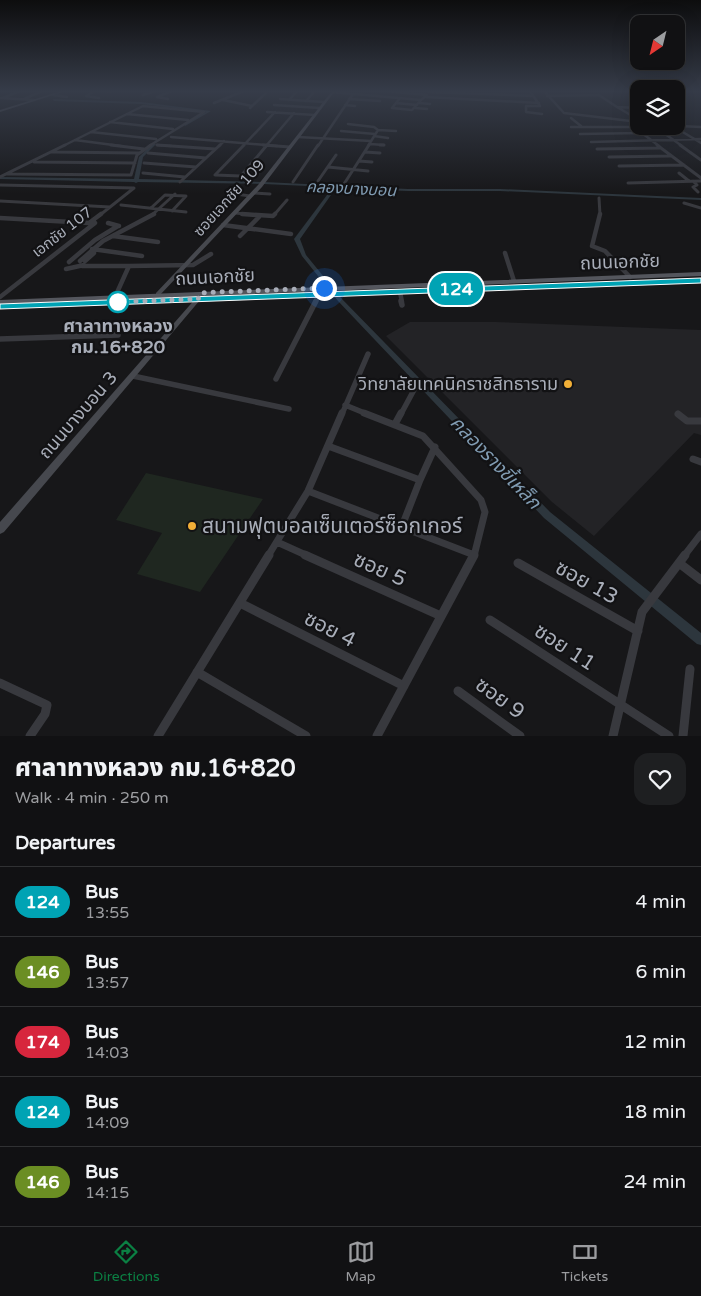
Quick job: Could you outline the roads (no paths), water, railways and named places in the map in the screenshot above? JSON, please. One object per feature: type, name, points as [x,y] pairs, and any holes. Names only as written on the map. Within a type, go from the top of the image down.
[{"type":"main road","name":"ถนนเอกชัย","points":[[0,306],[322,292],[514,281],[701,274]]},
{"type":"main road","name":"ถนนเอกชัย","points":[[347,290],[400,292],[701,281]]},
{"type":"main road","name":"ถนนเอกชัย","points":[[0,302],[62,302],[158,294],[200,296]]},
{"type":"street","points":[[3,176],[104,125]]},
{"type":"street","points":[[136,125],[173,130]]},
{"type":"street","points":[[3,176],[129,176],[133,174],[139,153],[144,148],[180,125]]},
{"type":"street","points":[[263,125],[215,174],[239,176],[284,125]]},
{"type":"street","name":"ซอยเอกชัย 109","points":[[158,294],[182,266],[262,184],[307,125]]},
{"type":"street","points":[[293,182],[332,125]]},
{"type":"street","points":[[360,125],[374,127],[378,130],[396,131]]},
{"type":"street","points":[[571,126],[630,126]]},
{"type":"street","points":[[685,127],[701,128]]},
{"type":"street","points":[[344,184],[378,130]]},
{"type":"street","points":[[341,131],[388,138]]},
{"type":"street","points":[[91,132],[156,140]]},
{"type":"street","points":[[580,134],[630,132]]},
{"type":"street","points":[[685,133],[701,143]]},
{"type":"street","points":[[644,135],[701,179]]},
{"type":"street","points":[[666,135],[701,160]]},
{"type":"street","points":[[171,137],[290,147]]},
{"type":"street","points":[[298,137],[324,137],[384,145]]},
{"type":"street","points":[[591,142],[701,139]]},
{"type":"street","points":[[75,140],[144,148]]},
{"type":"street","points":[[180,182],[224,141]]},
{"type":"street","points":[[157,145],[215,149]]},
{"type":"street","points":[[597,149],[660,148]]},
{"type":"street","points":[[51,152],[139,153]]},
{"type":"street","points":[[364,152],[380,153]]},
{"type":"street","points":[[148,153],[206,158]]},
{"type":"street","points":[[318,181],[336,155]]},
{"type":"street","points":[[609,157],[671,156]]},
{"type":"street","points":[[359,161],[372,162]]},
{"type":"street","points":[[31,162],[135,163]]},
{"type":"street","points":[[144,163],[196,167]]},
{"type":"street","points":[[619,166],[684,165]]},
{"type":"street","points":[[328,167],[368,171]]},
{"type":"street","points":[[144,173],[185,177]]},
{"type":"street","points":[[679,173],[697,185],[693,187],[698,192]]},
{"type":"street","points":[[628,183],[692,181],[701,179]]},
{"type":"street","points":[[0,185],[134,188],[91,222],[85,224],[0,218]]},
{"type":"street","name":"เอกชัย 107","points":[[0,297],[139,187]]},
{"type":"street","points":[[81,264],[95,250],[115,236],[160,210],[175,194]]},
{"type":"street","points":[[150,208],[165,195],[175,194],[186,197],[172,211]]},
{"type":"street","points":[[229,194],[270,194]]},
{"type":"street","points":[[599,198],[600,217],[592,246],[605,251],[630,277]]},
{"type":"street","points":[[235,213],[259,217],[275,215],[287,200]]},
{"type":"street","points":[[0,201],[110,207]]},
{"type":"street","points":[[684,203],[701,208]]},
{"type":"street","points":[[121,205],[186,212]]},
{"type":"street","points":[[240,236],[259,217]]},
{"type":"street","points":[[108,223],[129,229]]},
{"type":"street","points":[[223,225],[246,230],[291,234]]},
{"type":"street","points":[[69,262],[95,240],[118,226]]},
{"type":"street","points":[[115,236],[158,242]]},
{"type":"street","points":[[95,250],[142,256]]},
{"type":"street","points":[[505,253],[514,281]]},
{"type":"street","points":[[66,269],[81,264],[182,266],[196,264],[212,254]]},
{"type":"street","points":[[115,297],[129,266]]},
{"type":"street","points":[[276,379],[322,292]]},
{"type":"street","points":[[400,292],[402,305]]},
{"type":"street","name":"ถนนบางบอน 3","points":[[0,529],[200,296]]},
{"type":"street","points":[[0,339],[118,335]]},
{"type":"street","points":[[158,736],[308,491],[368,354]]},
{"type":"street","points":[[133,376],[289,409]]},
{"type":"street","points":[[396,424],[414,388]]},
{"type":"street","points":[[345,405],[422,436],[481,500],[485,512],[474,555],[377,736]]},
{"type":"street","points":[[678,414],[687,421],[701,421]]},
{"type":"street","points":[[328,446],[420,480]]},
{"type":"street","points":[[402,526],[434,447]]},
{"type":"street","points":[[693,459],[701,462]]},
{"type":"street","points":[[308,491],[474,555]]},
{"type":"street","points":[[613,736],[642,612],[701,534]]},
{"type":"street","name":"ซอย 5","points":[[277,542],[441,616]]},
{"type":"street","name":"ซอย 13","points":[[518,563],[638,631]]},
{"type":"street","points":[[679,563],[701,580]]},
{"type":"street","name":"ซอย 4","points":[[240,603],[404,686]]},
{"type":"street","name":"ซอย 11","points":[[490,620],[669,736]]},
{"type":"street","points":[[682,736],[690,669]]},
{"type":"street","points":[[196,672],[306,736]]},
{"type":"street","points":[[0,683],[47,705],[45,714],[30,736]]},
{"type":"street","name":"ซอย 9","points":[[458,691],[520,736]]},
{"type":"waterway","points":[[136,181],[141,157],[154,144]]},
{"type":"waterway","name":"คลองบางบอน","points":[[0,178],[136,181]]},
{"type":"waterway","name":"คลองบางบอน","points":[[136,181],[332,186]]},
{"type":"waterway","name":"คลองบางบอน","points":[[332,186],[408,190],[500,190],[701,199]]},
{"type":"waterway","name":"คลองรางขี้เหล็ก","points":[[332,186],[329,195],[297,239],[304,255],[340,300],[547,515],[701,640]]},
{"type":"place","name":"ศาลาทางหลวง กม.16+820","points":[[118,302]]},
{"type":"place","name":"วิทยาลัยเทคนิคราชสิทธาราม","points":[[568,384]]},
{"type":"place","name":"สนามฟุตบอลเซ็นเตอร์ซ็อกเกอร์","points":[[192,526]]}]
